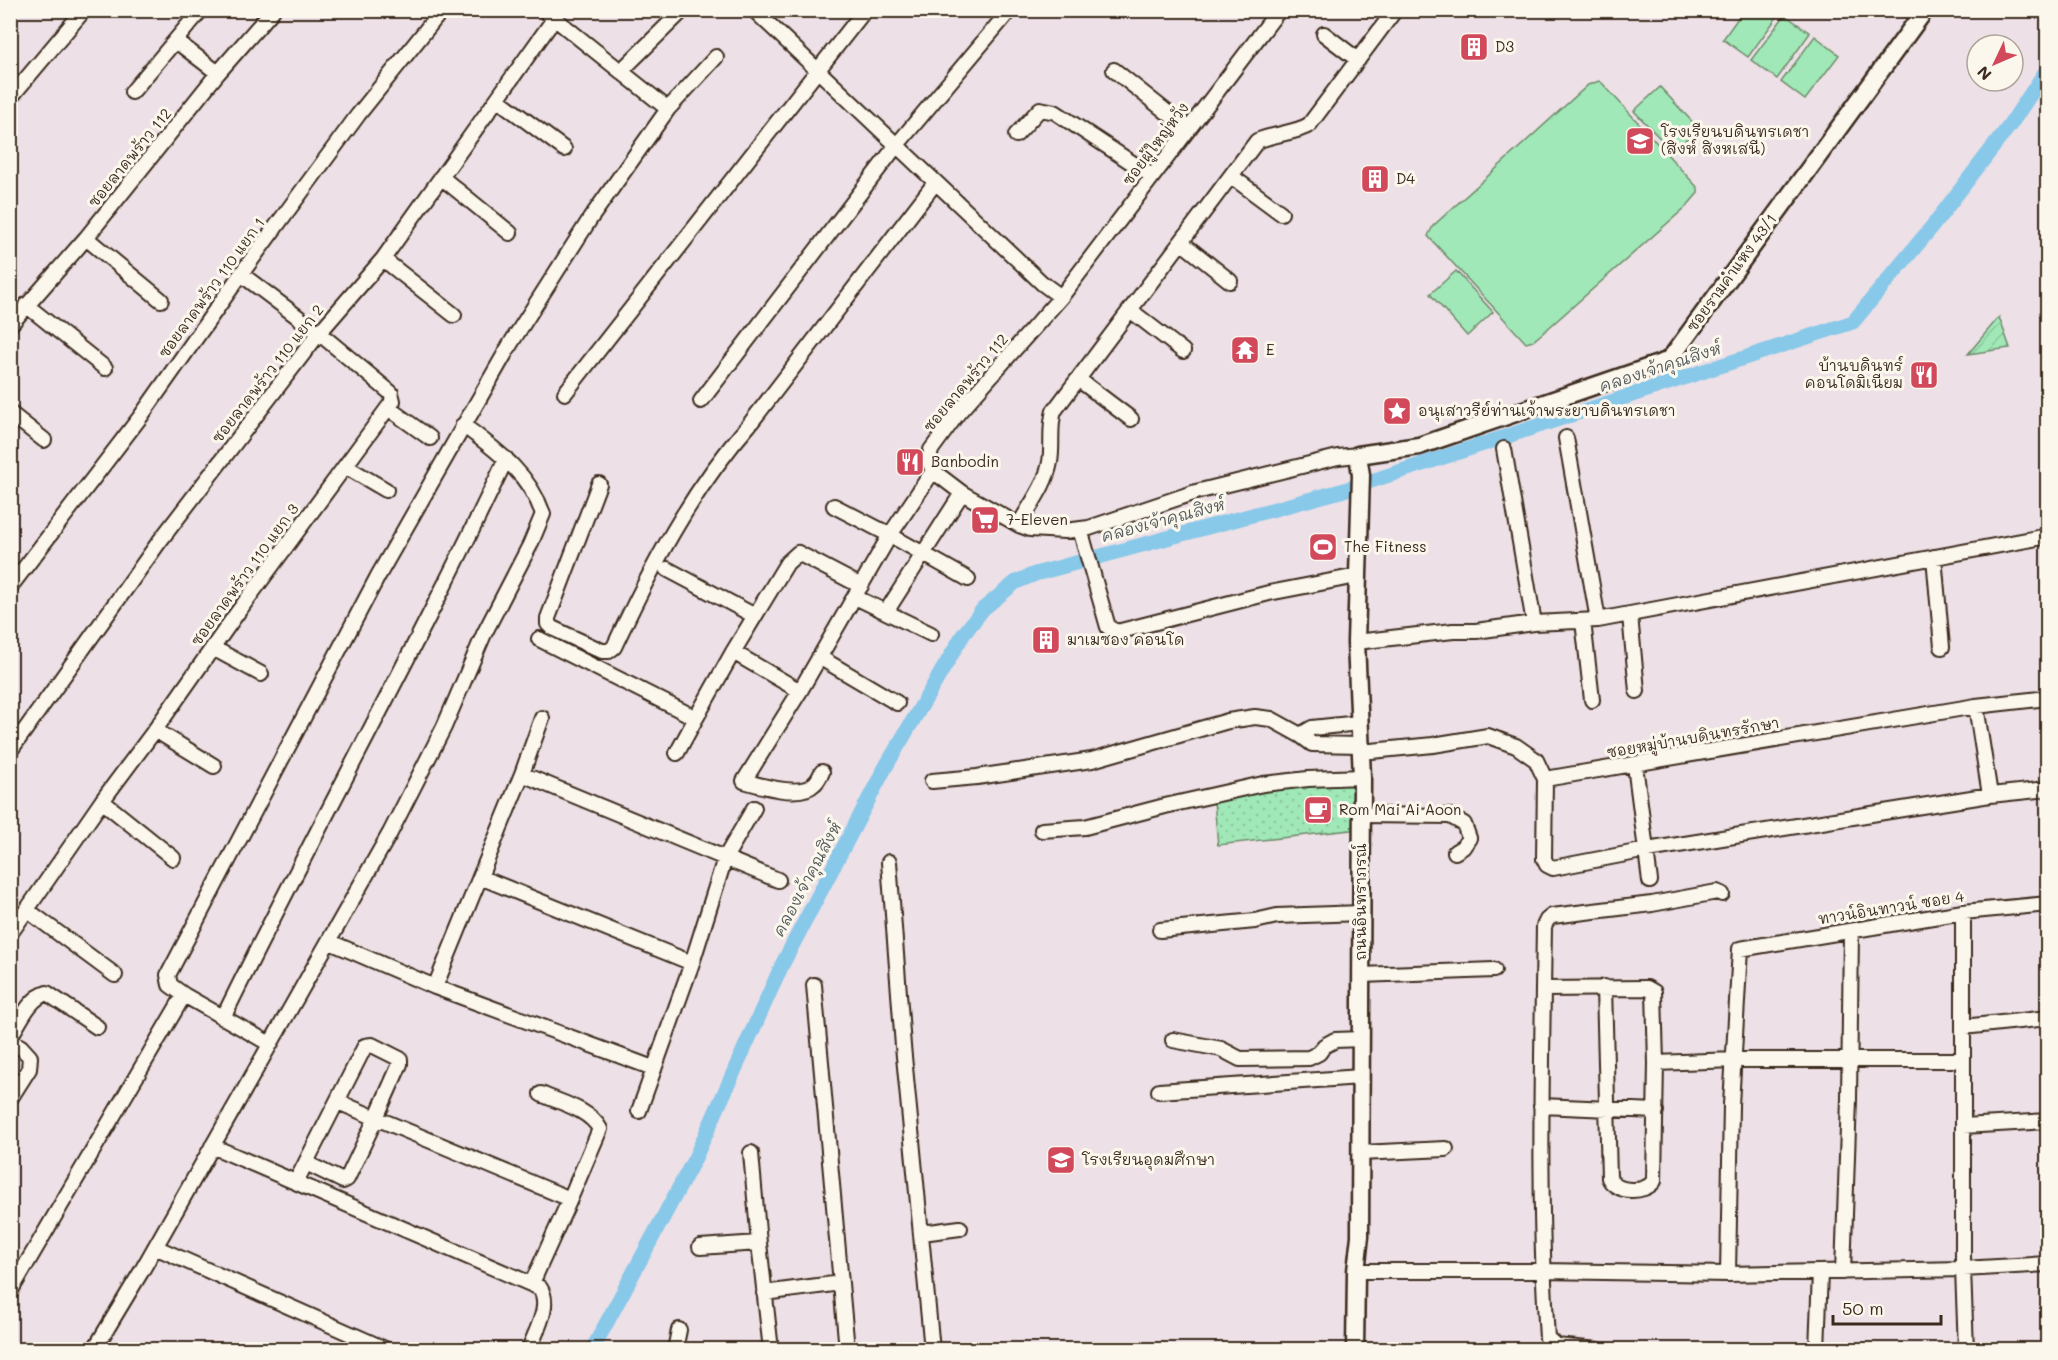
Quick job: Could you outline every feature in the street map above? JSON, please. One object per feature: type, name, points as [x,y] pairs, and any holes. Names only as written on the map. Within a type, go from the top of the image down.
[{"type":"street","points":[[10,98],[84,10]]},
{"type":"street","points":[[132,92],[201,10]]},
{"type":"street","name":"ซอยลาดพร้าว 112","points":[[10,325],[86,238],[218,73],[273,10]]},
{"type":"street","name":"ซอยลาดพร้าว 110 แยก 1","points":[[10,587],[141,416],[240,274],[358,115],[442,10]]},
{"type":"street","points":[[621,71],[683,10]]},
{"type":"street","points":[[754,10],[935,183],[1042,283],[1061,297]]},
{"type":"street","points":[[565,393],[865,10]]},
{"type":"street","points":[[701,400],[896,146],[1010,10]]},
{"type":"street","name":"ซอยผู้ใหญ่หวัง","points":[[1061,297],[1279,10]]},
{"type":"street","points":[[1019,525],[1047,475],[1051,460],[1054,411],[1257,141],[1309,125],[1395,10]]},
{"type":"street","name":"ซอยรามคำแหง 43/1","points":[[1358,455],[1419,446],[1667,361],[1925,10]]},
{"type":"street","points":[[549,15],[668,109]]},
{"type":"street","name":"ซอยลาดพร้าว 110 แยก 2","points":[[10,751],[159,542],[319,333],[383,259],[497,99],[549,15]]},
{"type":"street","points":[[1324,34],[1358,60]]},
{"type":"street","points":[[176,41],[218,73]]},
{"type":"street","points":[[270,1044],[184,995],[170,985],[168,975],[378,576],[511,344],[590,219],[668,109],[716,57]]},
{"type":"street","points":[[1114,70],[1188,129]]},
{"type":"street","points":[[497,99],[564,149]]},
{"type":"street","points":[[1016,135],[1040,109],[1055,112],[1152,176]]},
{"type":"street","points":[[1231,176],[1281,213]]},
{"type":"street","points":[[441,177],[510,233]]},
{"type":"street","points":[[599,483],[548,618],[548,624],[602,651],[609,651],[614,647],[646,579],[687,506],[729,447],[935,183]]},
{"type":"street","points":[[86,238],[161,300]]},
{"type":"street","points":[[1181,243],[1230,280]]},
{"type":"street","points":[[383,259],[454,315]]},
{"type":"street","points":[[240,274],[319,333],[391,393],[393,401],[388,408],[430,438]]},
{"type":"street","name":"ซอยลาดพร้าว 112","points":[[933,471],[929,461],[931,450],[958,413],[1061,297]]},
{"type":"street","points":[[26,305],[105,368]]},
{"type":"street","points":[[1130,310],[1184,351]]},
{"type":"street","points":[[1078,379],[1131,419]]},
{"type":"street","name":"ซอยลาดพร้าว 110 แยก 3","points":[[10,934],[102,801],[388,408]]},
{"type":"street","points":[[10,413],[44,440]]},
{"type":"street","points":[[94,1350],[156,1247],[390,833],[444,727],[484,634],[530,545],[543,514],[531,486],[506,459],[463,425]]},
{"type":"street","points":[[1566,438],[1598,620]]},
{"type":"street","points":[[1504,449],[1534,623]]},
{"type":"street","points":[[822,772],[814,785],[803,790],[780,790],[744,781],[800,691],[890,535],[933,471],[962,493],[1019,525],[1030,529],[1065,531],[1089,528],[1196,492],[1338,457],[1358,455]]},
{"type":"street","name":"ถนนอินทราภรณ์","points":[[1355,1350],[1356,1271],[1360,1236],[1362,815],[1356,642],[1361,475],[1358,455]]},
{"type":"street","points":[[223,1018],[276,910],[434,608],[506,459]]},
{"type":"street","points":[[345,466],[386,490]]},
{"type":"street","points":[[886,612],[962,493]]},
{"type":"street","points":[[834,506],[968,579]]},
{"type":"street","points":[[1080,529],[1108,627],[1117,632],[1269,593],[1357,576]]},
{"type":"street","points":[[1356,642],[1534,623],[1598,620],[2048,536]]},
{"type":"street","points":[[677,753],[733,652],[787,563],[798,553],[858,591],[886,612],[932,634]]},
{"type":"street","points":[[1934,557],[1942,646]]},
{"type":"street","points":[[667,569],[755,616]]},
{"type":"street","points":[[1630,615],[1637,691]]},
{"type":"street","points":[[1583,621],[1592,700]]},
{"type":"street","points":[[539,639],[696,718]]},
{"type":"street","points":[[213,648],[261,674]]},
{"type":"street","points":[[733,652],[800,691]]},
{"type":"street","points":[[819,657],[897,703]]},
{"type":"street","name":"ซอยหมู่บ้านบดินทรรักษา","points":[[1545,779],[1976,706],[2048,698]]},
{"type":"street","points":[[1976,706],[1990,795]]},
{"type":"street","points":[[932,781],[977,777],[1092,760],[1216,724],[1255,717],[1271,719],[1312,744],[1361,748],[1433,745],[1488,736],[1516,746],[1536,760],[1545,779],[1544,859],[1547,866],[1553,868],[1647,850],[1990,795],[2048,789]]},
{"type":"street","points":[[435,987],[522,774],[542,718]]},
{"type":"street","points":[[1300,735],[1312,728],[1359,723]]},
{"type":"street","points":[[155,730],[214,766]]},
{"type":"street","points":[[1635,765],[1650,881]]},
{"type":"street","points":[[522,774],[778,880]]},
{"type":"street","points":[[1042,830],[1085,827],[1263,784],[1308,779],[1362,777]]},
{"type":"street","points":[[102,801],[173,858]]},
{"type":"street","points":[[639,1111],[692,963],[725,858],[754,808]]},
{"type":"street","points":[[1362,815],[1450,816],[1464,824],[1470,838],[1463,848],[1455,852]]},
{"type":"street","points":[[889,862],[903,1046],[932,1350]]},
{"type":"street","points":[[480,877],[692,963]]},
{"type":"street","points":[[1598,1350],[1556,1346],[1547,1338],[1542,1271],[1541,1106],[1544,926],[1552,916],[1652,904],[1717,892],[1722,894]]},
{"type":"street","name":"ทาวน์อินทาวน์ ซอย 4","points":[[1734,1060],[1740,949],[1963,912],[2048,904]]},
{"type":"street","points":[[27,910],[115,975]]},
{"type":"street","points":[[1963,912],[1962,1269],[1966,1350]]},
{"type":"street","points":[[1160,930],[1255,921],[1277,916],[1361,914]]},
{"type":"street","points":[[1843,1272],[1851,932]]},
{"type":"street","points":[[330,942],[435,987],[653,1068]]},
{"type":"street","points":[[1361,975],[1494,970]]},
{"type":"street","points":[[814,985],[847,1350]]},
{"type":"street","points":[[1544,989],[1604,987],[1647,988],[1654,992],[1656,1111],[1654,1181],[1650,1187],[1619,1189],[1612,1185],[1609,1178],[1604,987]]},
{"type":"street","points":[[10,1099],[29,1069],[30,1058],[10,1039],[39,995],[47,993],[97,1028]]},
{"type":"street","points":[[10,1292],[184,995]]},
{"type":"street","points":[[1964,1027],[2048,1018]]},
{"type":"street","points":[[1173,1040],[1221,1049],[1240,1059],[1309,1058],[1335,1040],[1361,1039]]},
{"type":"street","points":[[296,1182],[365,1046],[372,1045],[400,1059],[400,1064],[376,1118],[346,1180],[343,1181],[306,1163]]},
{"type":"street","points":[[1656,1064],[1734,1060],[1963,1060]]},
{"type":"street","points":[[1728,1274],[1734,1060]]},
{"type":"street","points":[[1159,1091],[1360,1077]]},
{"type":"street","points":[[532,1283],[600,1129],[595,1120],[580,1110],[541,1094]]},
{"type":"street","points":[[338,1102],[570,1199]]},
{"type":"street","points":[[1541,1106],[1656,1111]]},
{"type":"street","points":[[1963,1126],[2048,1121]]},
{"type":"street","points":[[212,1146],[540,1288],[546,1304],[529,1350]]},
{"type":"street","points":[[1360,1153],[1446,1149]]},
{"type":"street","points":[[751,1153],[771,1350]]},
{"type":"street","points":[[922,1233],[960,1228]]},
{"type":"street","points":[[700,1247],[759,1244]]},
{"type":"street","points":[[156,1247],[387,1350]]},
{"type":"street","points":[[1356,1271],[1728,1274],[1962,1269],[2048,1264]]},
{"type":"street","points":[[1817,1350],[1820,1272]]},
{"type":"street","points":[[764,1293],[841,1283]]},
{"type":"street","points":[[675,1350],[679,1330]]},
{"type":"green space","points":[[1743,11],[1777,11],[1780,13],[1748,57],[1723,39]]},
{"type":"green space","points":[[1785,15],[1810,33],[1777,79],[1751,60]]},
{"type":"green space","points":[[1815,36],[1839,55],[1805,100],[1781,82]]},
{"type":"green space","points":[[1599,81],[1698,188],[1698,193],[1687,206],[1545,331],[1533,341],[1526,343],[1428,236],[1433,226],[1588,85]]},
{"type":"green space","points":[[1660,87],[1698,128],[1673,152],[1634,111]]},
{"type":"green space","points":[[1456,271],[1493,312],[1467,336],[1430,294]]},
{"type":"green space","points":[[1999,317],[2010,348],[1968,354]]},
{"type":"green space","points":[[1362,777],[1359,829],[1218,845],[1213,791]]},
{"type":"waterway","name":"คลองเจ้าคุณสิงห์","points":[[592,1350],[695,1158],[782,965],[885,768],[963,635],[983,609],[1016,582],[1035,574],[1341,491],[1853,322],[1931,228],[2010,125],[2048,68]]},
{"type":"place","name":"D3","points":[[1474,47]]},
{"type":"place","name":"โรงเรียนบดินทรเดชา (สิงห์ สิงหเสนี)","points":[[1640,141]]},
{"type":"place","name":"D4","points":[[1375,179]]},
{"type":"place","name":"E","points":[[1245,350]]},
{"type":"place","name":"บ้านบดินทร์ คอนโดมิเนียม","points":[[1924,375]]},
{"type":"place","name":"อนุเสาวรีย์ท่านเจ้าพระยาบดินทรเดชา","points":[[1397,411]]},
{"type":"place","name":"Banbodin","points":[[910,462]]},
{"type":"place","name":"7-Eleven","points":[[985,520]]},
{"type":"place","name":"The Fitness","points":[[1323,547]]},
{"type":"place","name":"มาเมซอง คอนโด","points":[[1046,640]]},
{"type":"place","name":"Rom Mai Ai Aoon","points":[[1318,810]]},
{"type":"place","name":"โรงเรียนอุดมศึกษา","points":[[1061,1160]]}]
